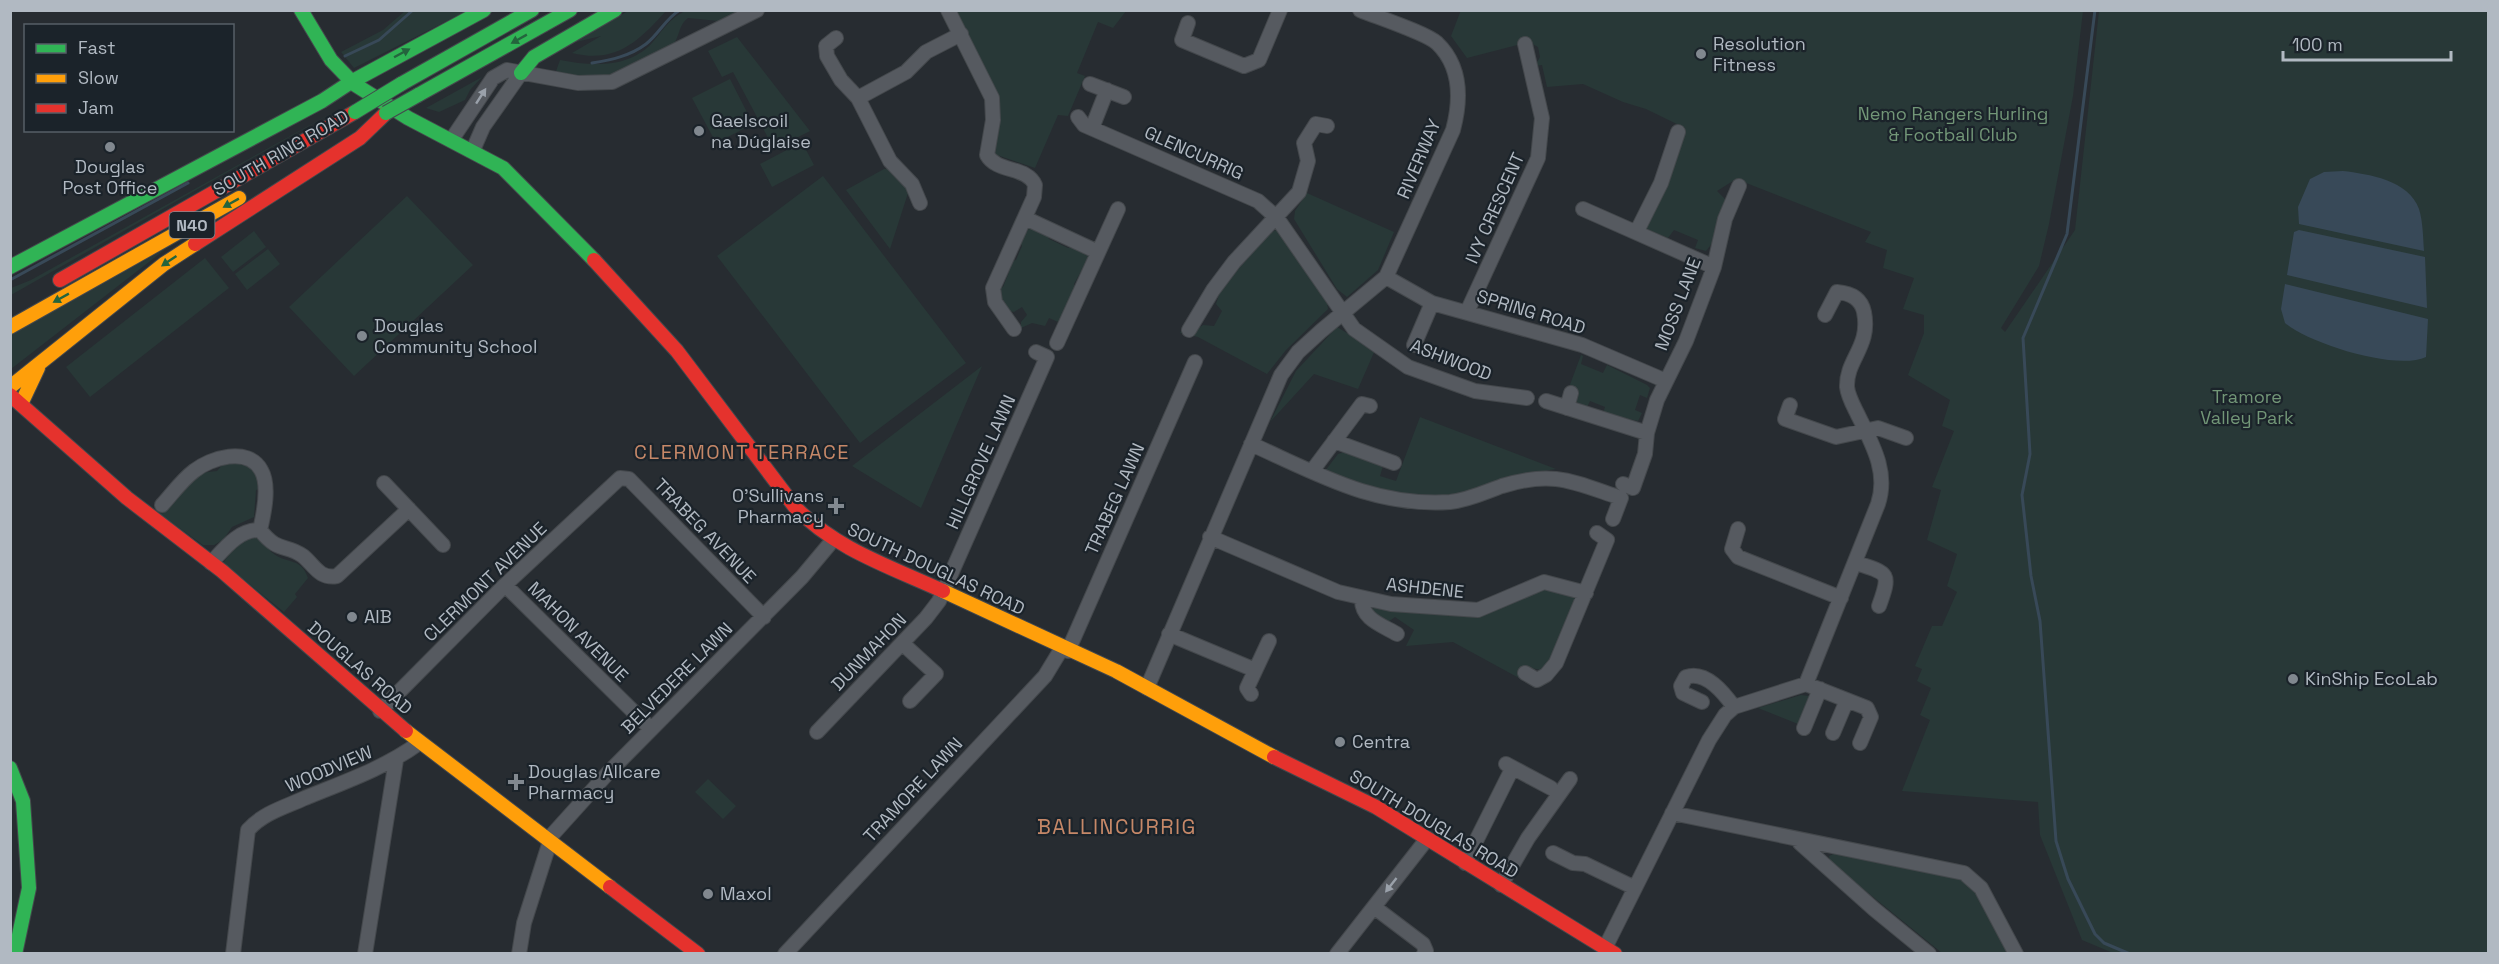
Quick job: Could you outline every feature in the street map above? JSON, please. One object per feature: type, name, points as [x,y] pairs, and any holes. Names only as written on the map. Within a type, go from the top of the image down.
[{"type":"main road","name":"SOUTH DOUGLAS ROAD","points":[[301,10],[331,60],[351,82],[408,118],[473,150],[511,174],[581,245],[677,351],[799,513],[815,528],[833,540],[943,594],[1147,688],[1235,738],[1376,807],[1610,951]]},
{"type":"main road","points":[[10,267],[316,104],[351,82],[484,10]]},
{"type":"main road","name":"SOUTH RING ROAD","points":[[51,285],[532,10]]},
{"type":"main road","points":[[10,387],[164,264],[360,138],[386,113],[570,10]]},
{"type":"main road","points":[[520,73],[534,57],[615,10]]},
{"type":"main road","name":"SOUTH RING ROAD","points":[[10,327],[374,123]]},
{"type":"main road","points":[[21,404],[43,361]]},
{"type":"main road","name":"DOUGLAS ROAD","points":[[10,394],[127,498],[211,563],[419,743],[549,842],[683,949],[698,954]]},
{"type":"main road","points":[[10,768],[22,801],[29,888],[15,954]]},
{"type":"street","points":[[452,139],[493,78],[507,70],[578,83],[612,82],[757,10]]},
{"type":"street","points":[[948,10],[992,98],[993,120],[986,149],[992,163],[1033,179],[1035,192],[993,288],[996,306],[1014,329]]},
{"type":"street","points":[[1188,23],[1182,40],[1244,66],[1259,60],[1280,10]]},
{"type":"street","name":"RIVERWAY","points":[[1360,10],[1436,42],[1451,62],[1459,84],[1458,110],[1453,130],[1386,277]]},
{"type":"street","points":[[858,99],[906,72],[926,52],[961,34]]},
{"type":"street","points":[[836,38],[826,46],[827,56],[841,80],[858,99],[889,160],[910,181],[920,203]]},
{"type":"street","name":"IVY CRESCENT","points":[[1467,312],[1538,158],[1542,118],[1525,44]]},
{"type":"street","points":[[473,150],[483,127],[520,73]]},
{"type":"street","points":[[1090,84],[1124,97]]},
{"type":"street","points":[[1092,128],[1107,90]]},
{"type":"street","name":"GLENCURRIG","points":[[1078,117],[1092,128],[1258,201],[1277,218],[1342,314]]},
{"type":"street","points":[[1190,330],[1213,290],[1234,262],[1299,192],[1308,161],[1304,143],[1316,124],[1327,126]]},
{"type":"street","points":[[1637,231],[1661,183],[1678,132]]},
{"type":"street","name":"MOSS LANE","points":[[1623,484],[1633,488],[1645,454],[1647,434],[1666,381],[1686,341],[1714,267],[1725,219],[1739,186]]},
{"type":"street","points":[[1058,343],[1118,209]]},
{"type":"street","points":[[1583,209],[1714,267]]},
{"type":"street","points":[[1025,218],[1098,252]]},
{"type":"street","points":[[1147,688],[1209,537],[1287,366],[1301,349],[1386,277]]},
{"type":"street","name":"SPRING ROAD","points":[[1386,277],[1432,303],[1582,345],[1666,381]]},
{"type":"street","points":[[1804,728],[1813,687],[1841,598],[1878,504],[1882,486],[1878,458],[1847,388],[1849,375],[1867,328],[1862,304],[1854,297],[1837,292],[1825,315]]},
{"type":"street","points":[[1414,345],[1432,303]]},
{"type":"street","name":"ASHWOOD","points":[[1342,314],[1354,329],[1408,367],[1475,391],[1527,398]]},
{"type":"street","name":"HILLGROVE LAWN","points":[[943,594],[1047,357],[1036,352]]},
{"type":"street","name":"TRABEG LAWN","points":[[1065,650],[1195,362]]},
{"type":"street","points":[[1567,408],[1570,393]]},
{"type":"street","points":[[1546,401],[1647,434]]},
{"type":"street","points":[[1312,471],[1362,404],[1370,406]]},
{"type":"street","points":[[1790,405],[1785,419],[1821,433],[1842,437],[1878,428],[1906,438]]},
{"type":"street","points":[[1334,441],[1395,463]]},
{"type":"street","points":[[1251,444],[1371,495],[1427,501],[1464,500],[1526,479],[1561,478],[1621,498],[1613,519]]},
{"type":"street","points":[[162,505],[193,471],[200,467],[228,457],[246,459],[258,465],[264,480],[260,530],[275,546],[296,553],[320,573],[331,577],[337,576],[351,564],[409,509]]},
{"type":"street","name":"CLERMONT AVENUE","points":[[380,711],[505,585],[616,479]]},
{"type":"street","name":"TRABEG AVENUE","points":[[616,479],[629,480],[764,617]]},
{"type":"street","points":[[384,483],[443,545]]},
{"type":"street","points":[[1738,529],[1732,549],[1738,557],[1841,598]]},
{"type":"street","points":[[211,563],[230,542],[248,532],[260,530]]},
{"type":"street","points":[[1525,674],[1537,680],[1551,670],[1607,540],[1597,533]]},
{"type":"street","name":"ASHDENE","points":[[1209,537],[1336,592],[1362,599],[1470,611],[1485,608],[1544,582],[1586,593]]},
{"type":"street","name":"BELVEDERE LAWN","points":[[549,842],[552,835],[571,814],[651,729],[764,617],[833,540]]},
{"type":"street","points":[[1856,563],[1882,571],[1886,575],[1887,583],[1879,606]]},
{"type":"street","name":"MAHON AVENUE","points":[[505,585],[651,729]]},
{"type":"street","name":"DUNMAHON","points":[[817,732],[846,711],[902,643],[926,618],[943,594]]},
{"type":"street","name":"ASHDENE","points":[[1362,599],[1362,610],[1367,616],[1397,634]]},
{"type":"street","points":[[1169,634],[1255,670]]},
{"type":"street","points":[[1251,694],[1248,688],[1269,641]]},
{"type":"street","points":[[902,643],[936,674],[910,701]]},
{"type":"street","name":"TRAMORE LAWN","points":[[785,954],[1045,676],[1065,650]]},
{"type":"street","points":[[1702,702],[1683,693],[1682,686],[1686,677],[1692,675],[1716,684],[1734,707]]},
{"type":"street","points":[[1610,951],[1635,888],[1700,757],[1725,715],[1734,707],[1813,687],[1867,708],[1871,713],[1860,743]]},
{"type":"street","points":[[1833,733],[1847,700]]},
{"type":"street","points":[[396,760],[419,743]]},
{"type":"street","name":"WOODVIEW","points":[[233,954],[248,830],[254,823],[278,810],[396,760]]},
{"type":"street","name":"WOODVIEW","points":[[365,954],[396,760]]},
{"type":"street","points":[[1465,863],[1509,766],[1551,788]]},
{"type":"street","points":[[1501,885],[1528,838],[1570,779]]},
{"type":"street","points":[[1672,813],[1799,841],[1964,873],[1981,888],[2016,954]]},
{"type":"street","points":[[1337,954],[1427,839]]},
{"type":"street","points":[[1799,841],[1874,909],[1929,954]]},
{"type":"street","points":[[519,954],[524,923],[549,842]]},
{"type":"street","points":[[1553,853],[1573,863],[1585,864],[1635,888]]},
{"type":"street","points":[[1374,907],[1423,944],[1424,954]]},
{"type":"green space","name":"Tramore Valley Park","points":[[1461,10],[2083,11],[2073,96],[2039,266],[2001,328],[2005,332],[2075,230],[2099,11],[2488,11],[2488,953],[2113,953],[2082,940],[2040,835],[2038,802],[1902,791],[1930,720],[1920,715],[1931,688],[1917,681],[1922,669],[1915,666],[1932,626],[1942,626],[1957,592],[1947,586],[1957,554],[1927,540],[1941,490],[1932,487],[1954,431],[1942,426],[1950,400],[1908,375],[1924,333],[1924,315],[1903,309],[1914,278],[1883,268],[1887,250],[1865,242],[1871,232],[1736,179],[1717,191],[1726,200],[1713,242],[1706,251],[1695,248],[1698,240],[1674,230],[1668,238],[1647,229],[1646,223],[1661,192],[1685,128],[1646,109],[1623,102],[1583,84],[1547,87],[1542,65],[1535,66],[1540,57],[1538,47],[1529,42],[1467,58],[1451,36]]},
{"type":"green space","points":[[405,11],[467,11],[354,68],[341,52],[383,30]]},
{"type":"green space","points":[[628,11],[666,11],[636,40],[614,52],[588,56],[572,53],[601,36],[576,42]]},
{"type":"green space","points":[[685,11],[740,11],[719,21],[688,18],[682,24],[672,46],[605,79],[555,74],[560,60],[584,64],[609,64],[632,57],[652,43],[671,21]]},
{"type":"green space","points":[[957,11],[1126,11],[1113,28],[1098,22],[1077,73],[1085,76],[1068,116],[1058,115],[1035,168],[994,154],[1000,120],[998,99]]},
{"type":"green space","points":[[737,37],[810,131],[774,149],[733,72],[722,77],[708,51]]},
{"type":"green space","points":[[482,77],[470,90],[465,100],[439,112],[426,108]]},
{"type":"green space","points":[[730,79],[753,124],[716,143],[692,98]]},
{"type":"green space","points":[[346,105],[11,295],[11,288],[31,280]]},
{"type":"green space","points":[[802,142],[814,165],[772,187],[760,164]]},
{"type":"green space","points":[[884,169],[889,169],[905,185],[908,193],[890,249],[846,190]]},
{"type":"green space","points":[[823,176],[966,363],[860,443],[717,256]]},
{"type":"green space","points":[[1307,193],[1394,232],[1378,270],[1347,297],[1337,289],[1294,219],[1295,211]]},
{"type":"green space","points":[[407,196],[473,265],[354,376],[289,307]]},
{"type":"green space","points":[[1030,227],[1047,234],[1049,239],[1068,248],[1074,247],[1089,257],[1074,284],[1076,288],[1065,308],[1063,317],[1058,322],[1049,318],[1045,326],[1032,323],[1021,328],[1021,322],[1027,315],[1022,307],[1014,312],[1007,309],[1002,303],[998,288],[1003,287],[1009,272],[1007,268],[1011,261],[1016,260],[1022,246],[1020,242]]},
{"type":"green space","points":[[1276,230],[1284,234],[1327,303],[1328,309],[1286,350],[1267,374],[1198,337],[1180,333],[1183,328],[1193,332],[1203,325],[1214,326],[1222,311],[1216,304],[1221,289],[1270,233]]},
{"type":"green space","points":[[254,231],[266,247],[233,272],[221,257]]},
{"type":"green space","points":[[167,248],[11,369],[11,335]]},
{"type":"green space","points":[[268,249],[280,264],[247,290],[235,274]]},
{"type":"green space","points":[[205,258],[229,288],[90,397],[66,367]]},
{"type":"green space","points":[[1337,327],[1375,350],[1358,389],[1314,374],[1270,422],[1296,371]]},
{"type":"green space","points":[[1581,355],[1583,356],[1581,364],[1603,373],[1607,365],[1650,388],[1647,398],[1640,395],[1635,410],[1642,413],[1638,421],[1603,413],[1605,407],[1590,401],[1586,409],[1579,405],[1576,400],[1578,392],[1568,390]]},
{"type":"green space","points":[[982,366],[921,508],[852,466]]},
{"type":"green space","points":[[1420,417],[1556,469],[1516,476],[1455,497],[1374,491],[1325,471],[1338,454],[1345,452],[1383,466],[1380,476],[1396,481]]},
{"type":"green space","points":[[225,462],[247,463],[256,473],[259,489],[256,490],[254,517],[232,527],[223,540],[214,545],[203,545],[160,514],[160,511],[200,473],[217,471]]},
{"type":"green space","points":[[251,537],[261,541],[279,557],[298,564],[305,571],[308,578],[295,594],[297,597],[284,612],[223,563],[239,542]]},
{"type":"green space","points":[[1544,588],[1575,596],[1576,600],[1551,661],[1541,670],[1526,667],[1519,678],[1453,642],[1406,646],[1414,630],[1395,617],[1388,622],[1372,614],[1371,609],[1377,607],[1478,616]]},
{"type":"green space","points":[[1801,695],[1809,696],[1798,724],[1758,708]]},
{"type":"green space","points":[[708,779],[736,806],[723,819],[695,792]]},
{"type":"green space","points":[[1836,853],[1963,878],[1976,888],[2010,953],[1942,953],[1830,862],[1829,856]]},
{"type":"water","points":[[2343,171],[2387,180],[2406,191],[2414,199],[2419,209],[2424,251],[2299,224],[2298,207],[2310,179],[2324,172]]},
{"type":"water","points":[[2299,230],[2425,257],[2427,308],[2287,275],[2294,232]]},
{"type":"water","points":[[2285,284],[2428,319],[2426,357],[2395,361],[2375,358],[2333,347],[2297,331],[2285,323],[2281,309]]},
{"type":"waterway","points":[[345,56],[379,40],[413,10]]},
{"type":"waterway","points":[[592,63],[620,57],[640,48],[680,10]]},
{"type":"waterway","points":[[2095,10],[2067,234],[2023,338],[2030,454],[2022,495],[2031,576],[2040,621],[2056,841],[2068,879],[2095,934],[2104,943],[2130,954]]},
{"type":"waterway","points":[[10,280],[188,183]]},
{"type":"traffic: fast","points":[[301,10],[331,60],[354,84],[408,118],[503,168],[594,260]]},
{"type":"traffic: fast","points":[[351,82],[484,10]]},
{"type":"traffic: fast","points":[[401,84],[532,10]]},
{"type":"traffic: fast","points":[[418,95],[570,10]]},
{"type":"traffic: fast","points":[[521,73],[534,57],[615,10]]},
{"type":"traffic: fast","points":[[10,267],[322,101],[351,82]]},
{"type":"traffic: fast","points":[[355,112],[401,84]]},
{"type":"traffic: fast","points":[[386,113],[418,95]]},
{"type":"traffic: fast","points":[[10,768],[23,801],[29,888],[15,954]]},
{"type":"traffic: slow","points":[[10,327],[239,198]]},
{"type":"traffic: slow","points":[[10,387],[164,264],[195,244]]},
{"type":"traffic: slow","points":[[21,404],[38,368]]},
{"type":"traffic: slow","points":[[943,591],[1116,671],[1274,757]]},
{"type":"traffic: slow","points":[[406,731],[610,887]]},
{"type":"traffic: jam","points":[[60,280],[355,112]]},
{"type":"traffic: jam","points":[[195,244],[360,138],[386,113]]},
{"type":"traffic: jam","points":[[594,260],[677,351],[795,507],[811,522],[846,546],[943,591]]},
{"type":"traffic: jam","points":[[10,395],[127,498],[222,571],[406,731]]},
{"type":"traffic: jam","points":[[1274,757],[1376,807],[1615,954]]},
{"type":"traffic: jam","points":[[610,887],[698,954]]},
{"type":"place","name":"Resolution Fitness","points":[[1701,54]]},
{"type":"place","name":"Gaelscoil na Dúglaise","points":[[699,131]]},
{"type":"place","name":"Douglas Post Office","points":[[110,147]]},
{"type":"place","name":"Douglas Community School","points":[[362,336]]},
{"type":"place","name":"O'Sullivans Pharmacy","points":[[836,506]]},
{"type":"place","name":"AIB","points":[[352,617]]},
{"type":"place","name":"KinShip EcoLab","points":[[2293,679]]},
{"type":"place","name":"Centra","points":[[1340,742]]},
{"type":"place","name":"Douglas Allcare Pharmacy","points":[[516,782]]},
{"type":"place","name":"Maxol","points":[[708,894]]},
{"type":"district","name":"CLERMONT TERRACE","points":[[742,452]]},
{"type":"district","name":"BALLINCURRIG","points":[[1117,827]]},
{"type":"park label","name":"Nemo Rangers Hurling & Football Club","points":[[1953,124]]}]
